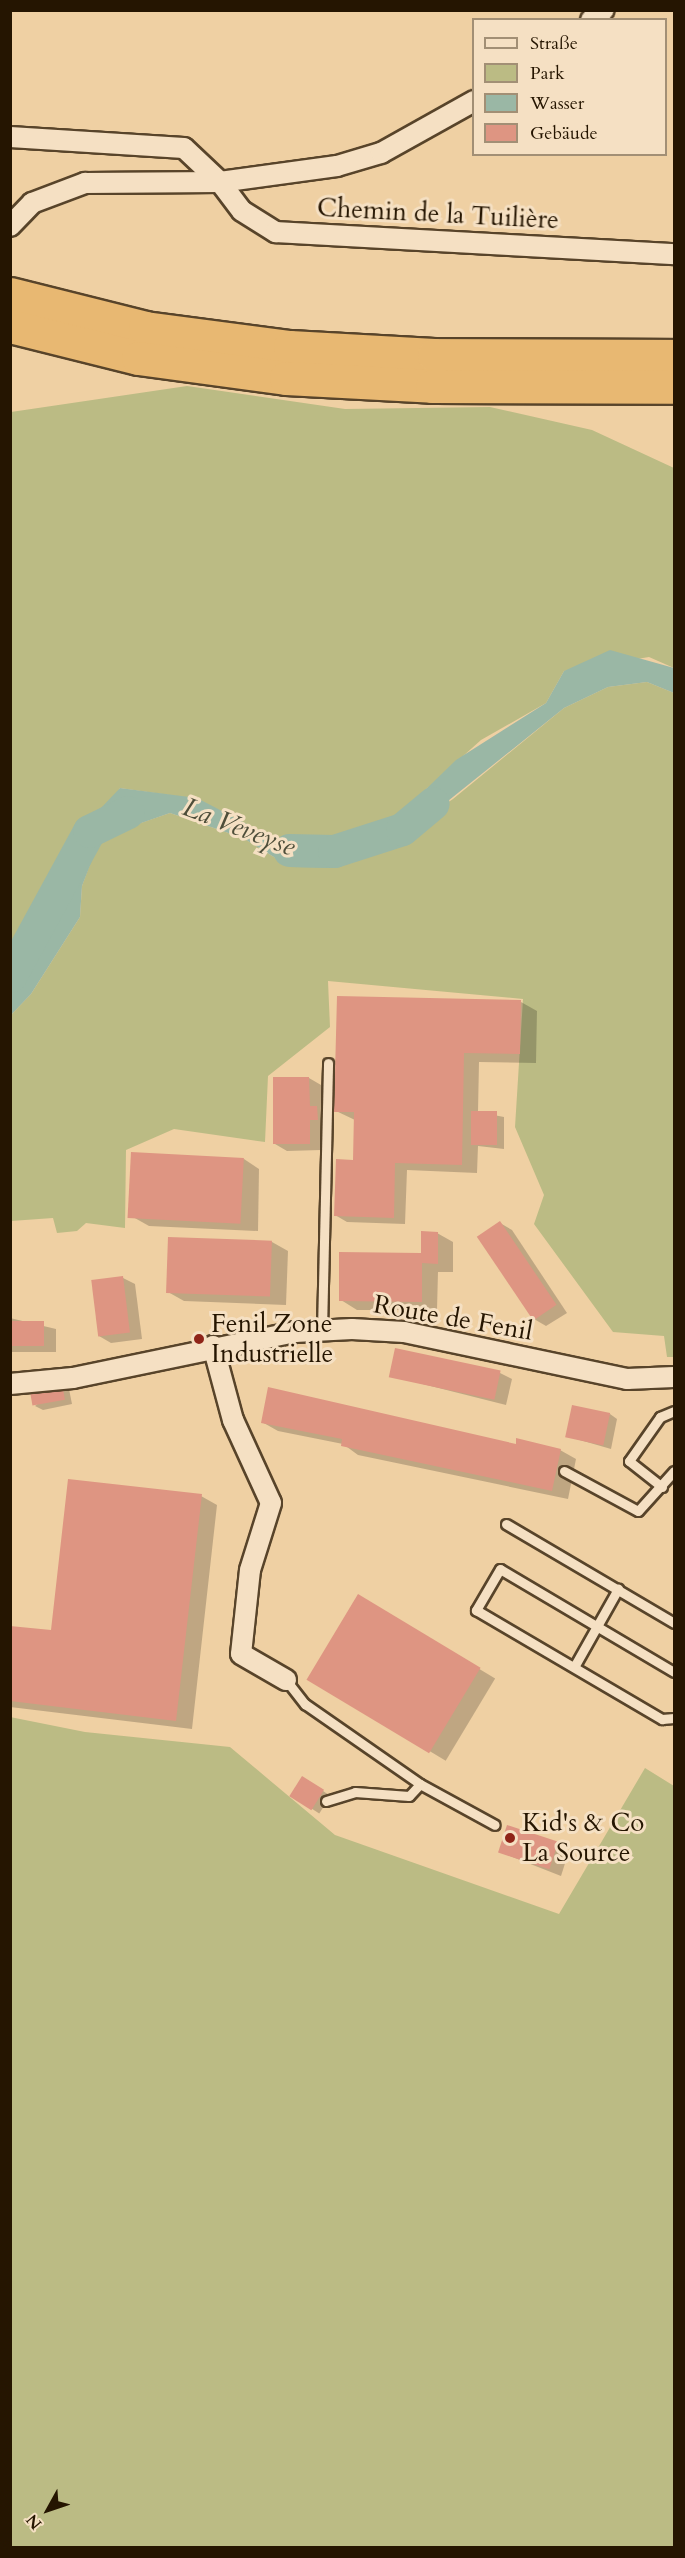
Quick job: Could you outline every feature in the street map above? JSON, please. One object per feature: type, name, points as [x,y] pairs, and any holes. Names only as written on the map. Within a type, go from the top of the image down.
[{"type":"highway","points":[[10,294],[122,324],[241,342],[385,354],[675,356]]},
{"type":"highway","points":[[10,326],[138,358],[286,378],[441,386],[675,387]]},
{"type":"street","points":[[12,224],[40,198],[85,183],[220,182],[288,176],[381,153],[472,102]]},
{"type":"street","name":"Chemin de la Tuilière","points":[[10,137],[167,144],[184,148],[220,182],[242,211],[276,232],[675,254]]},
{"type":"street","name":"Route de Fenil","points":[[10,1383],[73,1378],[213,1346],[322,1330],[404,1332],[600,1375],[675,1377]]},
{"type":"street","points":[[213,1346],[233,1420],[271,1503],[250,1570],[241,1654],[286,1680]]},
{"type":"lane","points":[[322,1330],[328,1062]]},
{"type":"lane","points":[[662,1487],[629,1461],[660,1417],[675,1411]]},
{"type":"lane","points":[[564,1471],[638,1511],[675,1471]]},
{"type":"lane","points":[[506,1524],[675,1623]]},
{"type":"lane","points":[[675,1672],[500,1569],[476,1610],[662,1719],[675,1718]]},
{"type":"lane","points":[[574,1667],[618,1589]]},
{"type":"lane","points":[[286,1680],[305,1704],[420,1784],[495,1825]]},
{"type":"lane","points":[[326,1801],[355,1792],[409,1796],[420,1784]]},
{"type":"green space","points":[[187,386],[345,409],[490,407],[592,430],[674,468],[674,668],[649,657],[564,671],[546,703],[481,740],[423,792],[402,829],[334,851],[287,845],[197,799],[120,788],[66,872],[45,927],[11,973],[11,412]]},
{"type":"green space","points":[[647,682],[674,693],[674,1357],[667,1357],[664,1336],[613,1332],[534,1224],[544,1195],[515,1127],[523,999],[328,981],[330,1027],[268,1076],[265,1142],[174,1129],[126,1150],[125,1228],[86,1223],[77,1231],[57,1233],[53,1218],[11,1221],[11,1015],[31,994],[80,917],[82,886],[100,837],[170,813],[243,838],[290,867],[374,852],[453,799],[564,708],[608,687]]},
{"type":"green space","points":[[10,1717],[85,1732],[230,1747],[335,1835],[559,1914],[645,1768],[674,1786],[674,2547],[11,2547]]},
{"type":"water","points":[[610,650],[674,668],[674,693],[647,682],[608,687],[564,708],[423,821],[374,852],[334,868],[290,867],[243,838],[170,813],[101,837],[82,886],[80,917],[31,994],[11,1015],[11,973],[45,927],[66,872],[101,808],[120,788],[197,798],[287,845],[334,851],[402,829],[423,792],[456,760],[546,703],[564,671]]},
{"type":"building","points":[[337,996],[521,1000],[520,1054],[464,1053],[462,1165],[395,1163],[394,1218],[334,1216],[336,1159],[353,1160],[354,1112],[334,1112]]},
{"type":"building","points":[[273,1077],[309,1077],[310,1106],[317,1106],[318,1120],[310,1120],[310,1144],[273,1144]]},
{"type":"building","points":[[471,1111],[497,1111],[497,1145],[471,1145]]},
{"type":"building","points":[[131,1152],[244,1158],[240,1224],[128,1218]]},
{"type":"building","points":[[500,1221],[556,1305],[533,1320],[477,1237]]},
{"type":"building","points":[[421,1231],[438,1232],[438,1264],[422,1263],[422,1302],[339,1301],[339,1252],[421,1253]]},
{"type":"building","points":[[168,1237],[272,1241],[270,1297],[166,1293]]},
{"type":"building","points":[[123,1276],[130,1333],[98,1336],[91,1280]]},
{"type":"building","points":[[10,1321],[44,1321],[44,1346],[10,1346]]},
{"type":"building","points":[[395,1348],[501,1370],[494,1400],[389,1377]]},
{"type":"building","points":[[62,1383],[65,1400],[32,1405],[30,1389]]},
{"type":"building","points":[[268,1387],[516,1444],[516,1438],[561,1449],[552,1491],[341,1446],[342,1439],[261,1423]]},
{"type":"building","points":[[572,1405],[610,1413],[603,1445],[565,1437]]},
{"type":"building","points":[[68,1479],[202,1494],[176,1721],[10,1701],[10,1626],[51,1630]]},
{"type":"building","points":[[358,1594],[481,1668],[429,1753],[306,1680]]},
{"type":"building","points":[[302,1776],[324,1790],[311,1810],[289,1796]]},
{"type":"building","points":[[507,1825],[558,1842],[549,1869],[498,1853]]},
{"type":"waterway","name":"La Veveyse","points":[[289,850],[334,851],[402,829],[433,803]]},
{"type":"waterway","name":"La Veveyse","points":[[10,976],[89,831],[128,812]]},
{"type":"place","name":"Fenil Zone Industrielle","points":[[199,1339]]},
{"type":"place","name":"Kid's & Co La Source","points":[[510,1838]]}]
